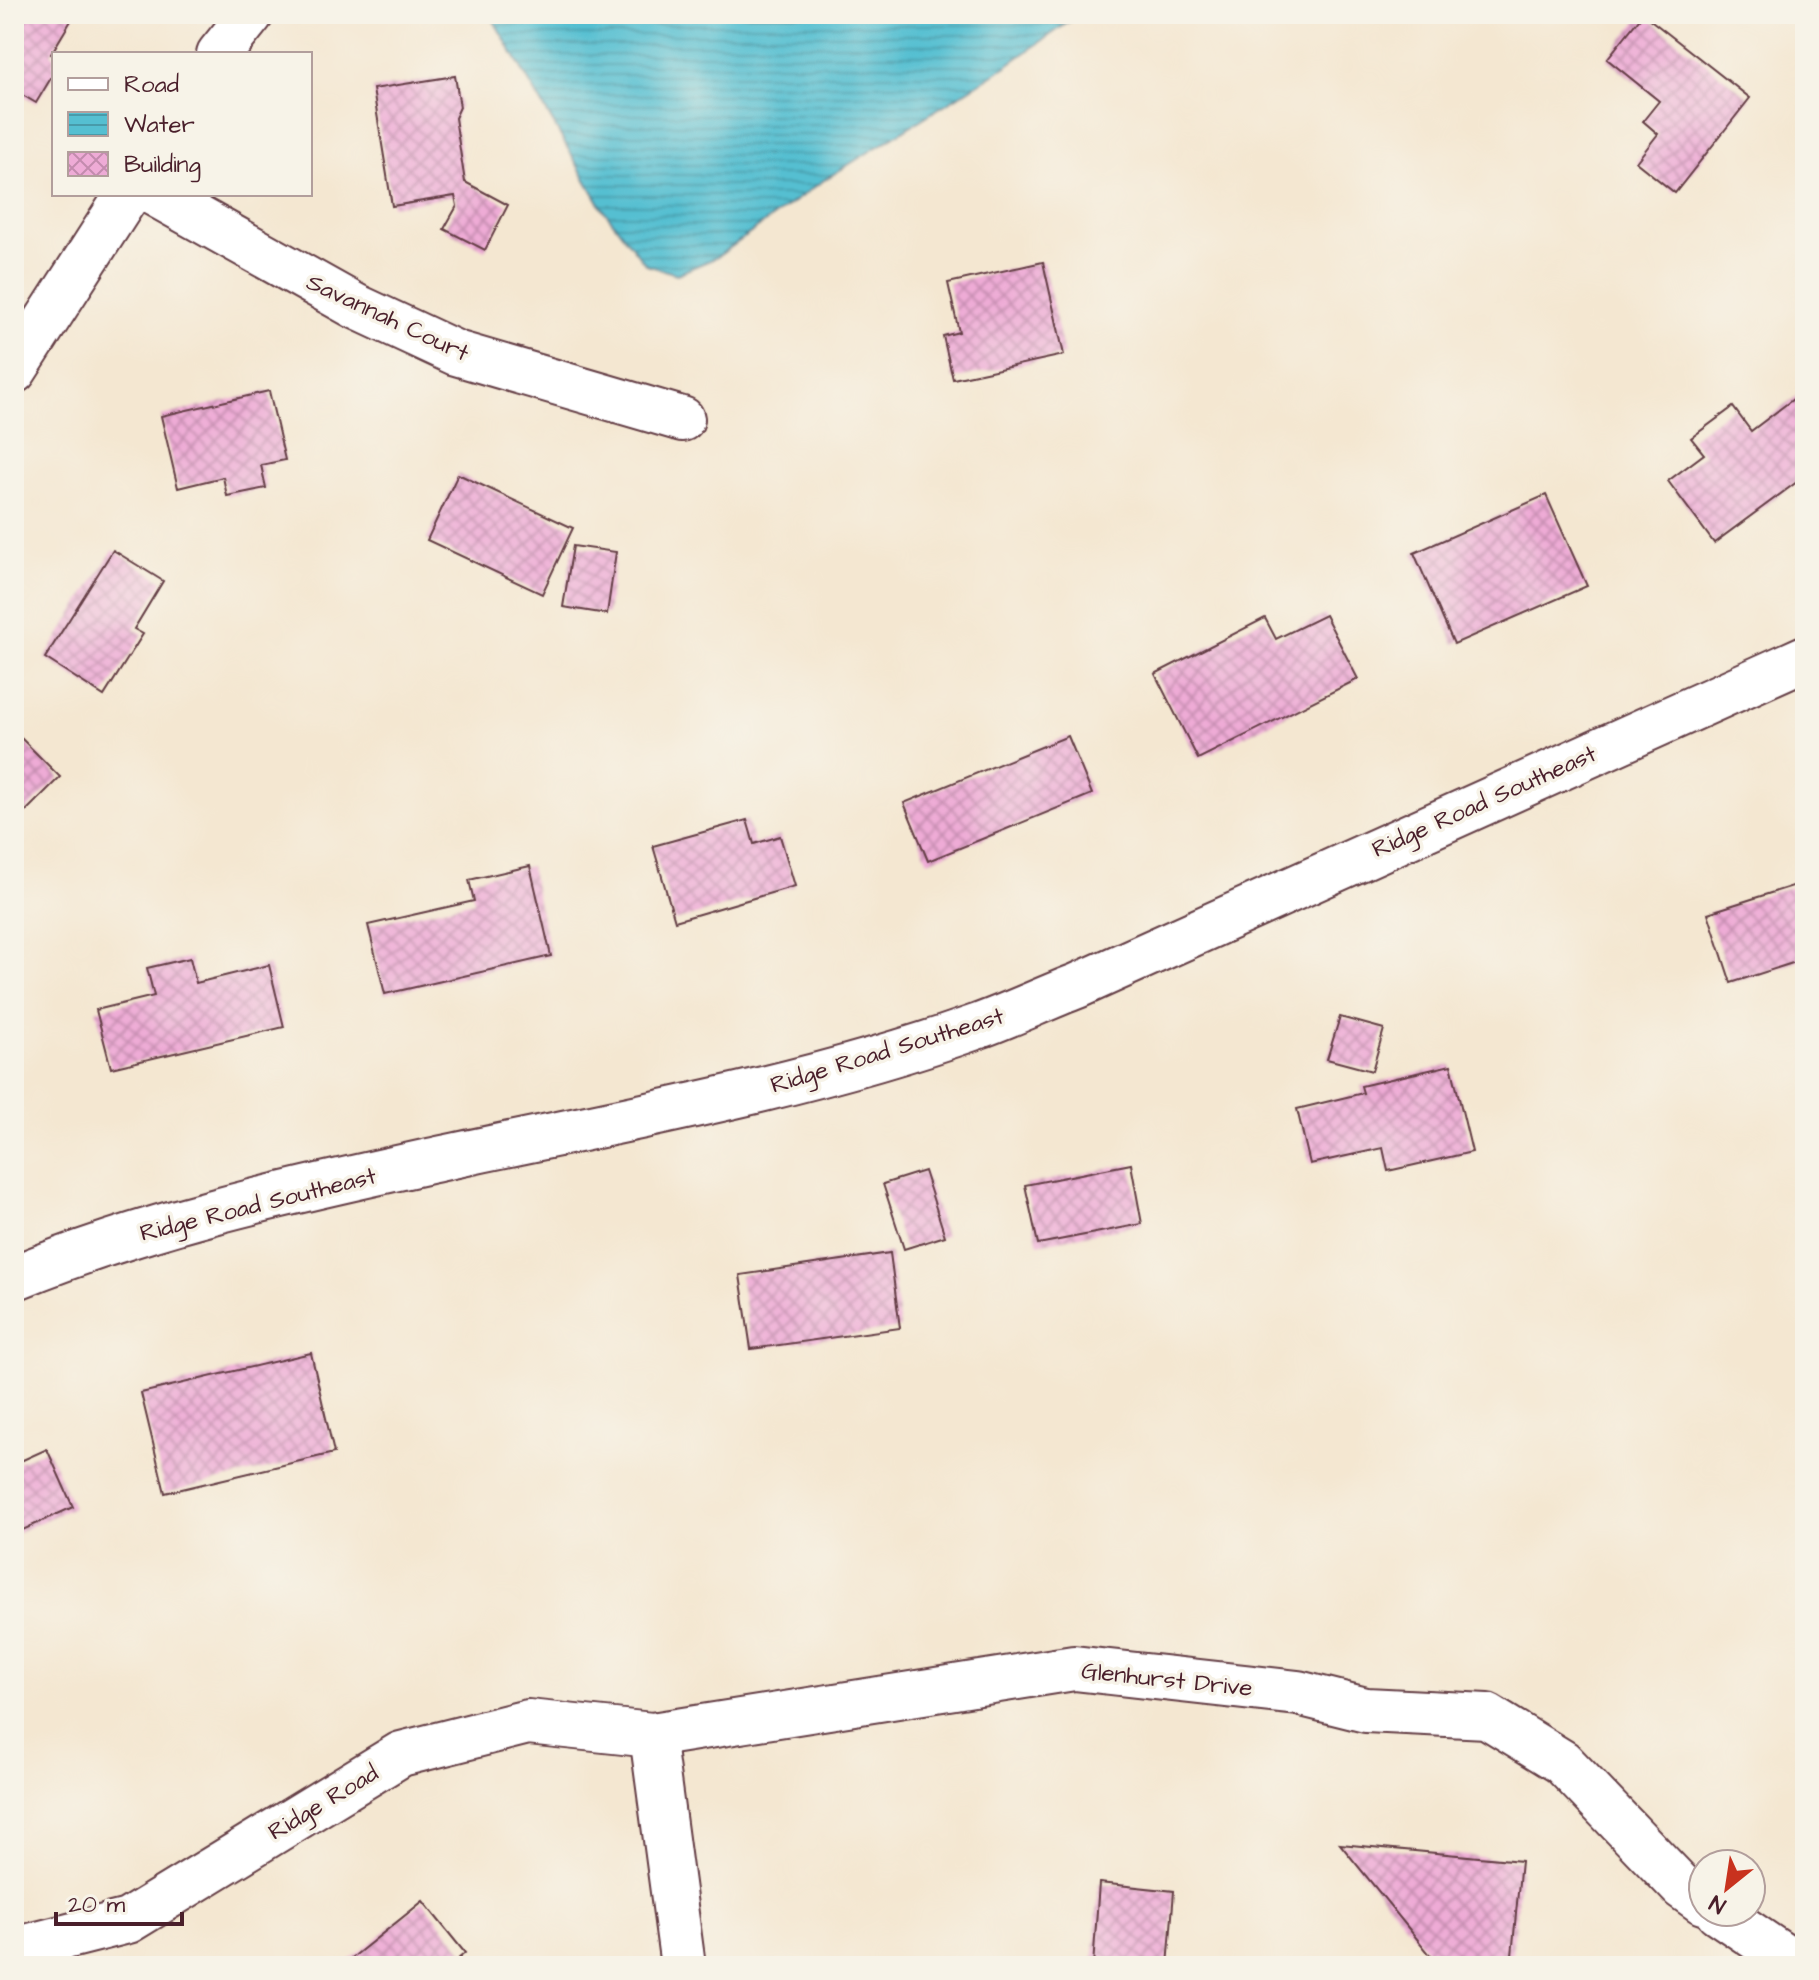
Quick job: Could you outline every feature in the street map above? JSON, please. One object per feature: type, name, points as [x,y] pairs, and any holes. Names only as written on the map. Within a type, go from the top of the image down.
[{"type":"street","points":[[221,52],[251,14]]},
{"type":"street","points":[[14,371],[127,196]]},
{"type":"street","name":"Savannah Court","points":[[159,196],[355,306],[456,353],[682,419]]},
{"type":"street","name":"Ridge Road Southeast","points":[[14,1278],[108,1243],[284,1193],[748,1091],[866,1061],[977,1027],[1077,986],[1805,658]]},
{"type":"street","name":"Glenhurst Drive","points":[[652,1735],[1074,1668],[1298,1693],[1366,1710],[1487,1716],[1562,1762],[1687,1891]]},
{"type":"street","name":"Ridge Road","points":[[30,1954],[128,1921],[401,1754],[528,1722],[652,1735]]},
{"type":"street","points":[[652,1735],[683,1966]]},
{"type":"street","points":[[1742,1928],[1798,1966]]},
{"type":"water","points":[[490,14],[1080,14],[1005,67],[824,180],[717,257],[677,274],[646,265],[603,209]]},
{"type":"building","points":[[14,14],[75,14],[51,54],[52,76],[36,103],[14,90]]},
{"type":"building","points":[[1643,14],[1750,98],[1675,193],[1636,162],[1658,134],[1643,121],[1659,101],[1607,59]]},
{"type":"building","points":[[455,76],[460,107],[455,118],[465,182],[508,205],[485,250],[444,229],[457,206],[455,196],[392,206],[373,89]]},
{"type":"building","points":[[1043,262],[1064,355],[953,379],[943,336],[959,332],[948,283]]},
{"type":"building","points":[[1805,390],[1805,476],[1714,543],[1668,481],[1704,454],[1691,438],[1733,407],[1751,431]]},
{"type":"building","points":[[269,391],[285,460],[261,465],[266,488],[227,496],[223,477],[178,488],[161,416]]},
{"type":"building","points":[[458,474],[573,528],[542,594],[427,540]]},
{"type":"building","points":[[1546,495],[1587,586],[1454,644],[1414,553]]},
{"type":"building","points":[[573,546],[616,552],[607,614],[563,607]]},
{"type":"building","points":[[113,550],[163,581],[134,629],[143,634],[104,696],[45,658]]},
{"type":"building","points":[[1325,615],[1358,679],[1198,759],[1155,674],[1265,618],[1276,639]]},
{"type":"building","points":[[16,733],[60,777],[14,823],[14,735]]},
{"type":"building","points":[[1068,736],[1092,794],[928,861],[904,803]]},
{"type":"building","points":[[747,820],[754,844],[780,836],[795,886],[675,921],[653,846]]},
{"type":"building","points":[[530,866],[551,956],[385,994],[368,925],[474,901],[469,880]]},
{"type":"building","points":[[1805,882],[1805,959],[1731,983],[1708,913]]},
{"type":"building","points":[[190,958],[196,983],[269,965],[284,1027],[111,1068],[96,1010],[154,996],[147,968]]},
{"type":"building","points":[[1340,1017],[1384,1029],[1372,1071],[1327,1059]]},
{"type":"building","points":[[1451,1065],[1472,1152],[1388,1171],[1383,1148],[1310,1164],[1297,1109],[1363,1093],[1361,1086]]},
{"type":"building","points":[[1131,1164],[1142,1224],[1038,1244],[1025,1185]]},
{"type":"building","points":[[924,1171],[945,1236],[904,1249],[883,1184]]},
{"type":"building","points":[[890,1253],[900,1328],[751,1349],[740,1275]]},
{"type":"building","points":[[311,1353],[334,1453],[165,1493],[141,1393]]},
{"type":"building","points":[[47,1449],[73,1507],[14,1534],[14,1464]]},
{"type":"building","points":[[1340,1844],[1521,1861],[1511,1966],[1439,1966]]},
{"type":"building","points":[[1099,1883],[1174,1891],[1168,1966],[1093,1966]]},
{"type":"building","points":[[423,1901],[465,1953],[450,1966],[342,1966]]}]
